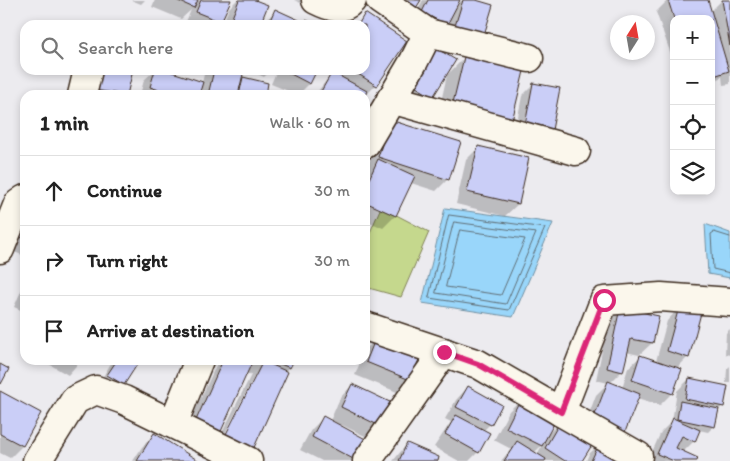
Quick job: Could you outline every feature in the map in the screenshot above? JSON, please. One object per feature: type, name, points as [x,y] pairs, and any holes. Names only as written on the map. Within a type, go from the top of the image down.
[{"type":"street","points":[[316,0],[332,7],[341,7],[352,0]]},
{"type":"street","points":[[380,0],[428,33],[529,58]]},
{"type":"street","points":[[370,135],[414,61],[428,33]]},
{"type":"street","points":[[83,90],[87,75]]},
{"type":"street","points":[[390,99],[576,151]]},
{"type":"street","points":[[0,249],[12,211]]},
{"type":"street","points":[[561,412],[604,300],[660,297],[730,302]]},
{"type":"street","points":[[370,328],[478,364],[638,456]]},
{"type":"street","points":[[367,461],[444,352]]},
{"type":"street","points":[[173,424],[197,365]]},
{"type":"street","points":[[37,461],[75,400],[96,390],[124,400],[248,461]]},
{"type":"green space","points":[[381,207],[429,232],[401,297],[370,288],[370,232]]},
{"type":"water","points":[[445,208],[553,223],[513,317],[422,303]]},
{"type":"water","points":[[705,224],[730,233],[730,278],[708,274]]},
{"type":"building","points":[[176,0],[198,0],[194,8]]},
{"type":"building","points":[[201,0],[231,0],[222,20],[216,20],[196,12]]},
{"type":"building","points":[[239,0],[255,0],[268,5],[262,20],[231,20]]},
{"type":"building","points":[[404,0],[421,0],[416,8]]},
{"type":"building","points":[[428,0],[460,0],[447,25],[422,12]]},
{"type":"building","points":[[463,0],[476,0],[493,5],[484,35],[455,26]]},
{"type":"building","points":[[668,0],[708,0],[712,15],[673,15]]},
{"type":"building","points":[[722,0],[730,0],[730,46]]},
{"type":"building","points":[[275,9],[299,20],[270,20]]},
{"type":"building","points":[[365,13],[407,41],[377,86],[360,75],[370,75],[370,20],[361,20]]},
{"type":"building","points":[[715,24],[729,71],[715,76]]},
{"type":"building","points":[[434,47],[456,60],[433,97],[411,84]]},
{"type":"building","points":[[464,57],[524,71],[512,121],[452,107]]},
{"type":"building","points":[[98,75],[132,75],[128,90],[94,90]]},
{"type":"building","points":[[154,75],[181,75],[203,82],[201,90],[159,90],[150,87]]},
{"type":"building","points":[[213,75],[243,75],[239,90],[209,90]]},
{"type":"building","points":[[293,75],[314,75],[310,84]]},
{"type":"building","points":[[330,75],[338,75],[365,90],[322,90]]},
{"type":"building","points":[[243,77],[268,83],[267,90],[240,90]]},
{"type":"building","points":[[533,83],[560,88],[552,130],[525,125]]},
{"type":"building","points":[[390,120],[461,142],[449,180],[378,157]]},
{"type":"building","points":[[478,146],[529,158],[519,204],[467,192]]},
{"type":"building","points":[[378,159],[415,176],[396,216],[370,204],[370,177]]},
{"type":"building","points":[[20,222],[20,237],[15,235]]},
{"type":"building","points":[[679,307],[701,313],[689,358],[667,351]]},
{"type":"building","points":[[620,308],[659,316],[653,343],[631,339],[623,372],[607,368]]},
{"type":"building","points":[[376,337],[421,355],[410,380],[370,364],[370,352]]},
{"type":"building","points":[[640,355],[682,369],[673,394],[632,380]]},
{"type":"building","points":[[0,364],[9,369],[1,384],[0,383]]},
{"type":"building","points":[[114,365],[137,365],[124,385],[107,375]]},
{"type":"building","points":[[221,365],[251,365],[218,438],[193,427]]},
{"type":"building","points":[[261,365],[272,365],[288,372],[252,452],[225,436]]},
{"type":"building","points":[[689,378],[728,386],[724,407],[685,399]]},
{"type":"building","points":[[608,381],[640,394],[625,432],[593,420]]},
{"type":"building","points":[[352,384],[394,404],[382,427],[341,407]]},
{"type":"building","points":[[468,386],[502,405],[491,425],[456,407]]},
{"type":"building","points":[[0,391],[41,413],[23,446],[0,434]]},
{"type":"building","points":[[521,398],[558,416],[542,446],[506,428]]},
{"type":"building","points":[[680,401],[719,409],[715,427],[677,419]]},
{"type":"building","points":[[456,415],[490,433],[479,453],[445,434]]},
{"type":"building","points":[[323,416],[371,442],[357,461],[312,437]]},
{"type":"building","points":[[563,417],[597,437],[582,461],[565,461],[545,448]]},
{"type":"building","points":[[673,418],[700,430],[695,442],[682,436],[676,448],[698,458],[697,461],[674,461],[657,454]]},
{"type":"building","points":[[154,433],[199,461],[137,461]]},
{"type":"building","points":[[601,440],[627,461],[591,461]]},
{"type":"building","points":[[517,441],[546,459],[545,461],[504,461]]},
{"type":"building","points":[[407,443],[439,457],[438,461],[399,461]]},
{"type":"route","points":[[444,352],[478,364],[561,412],[604,300]]}]
